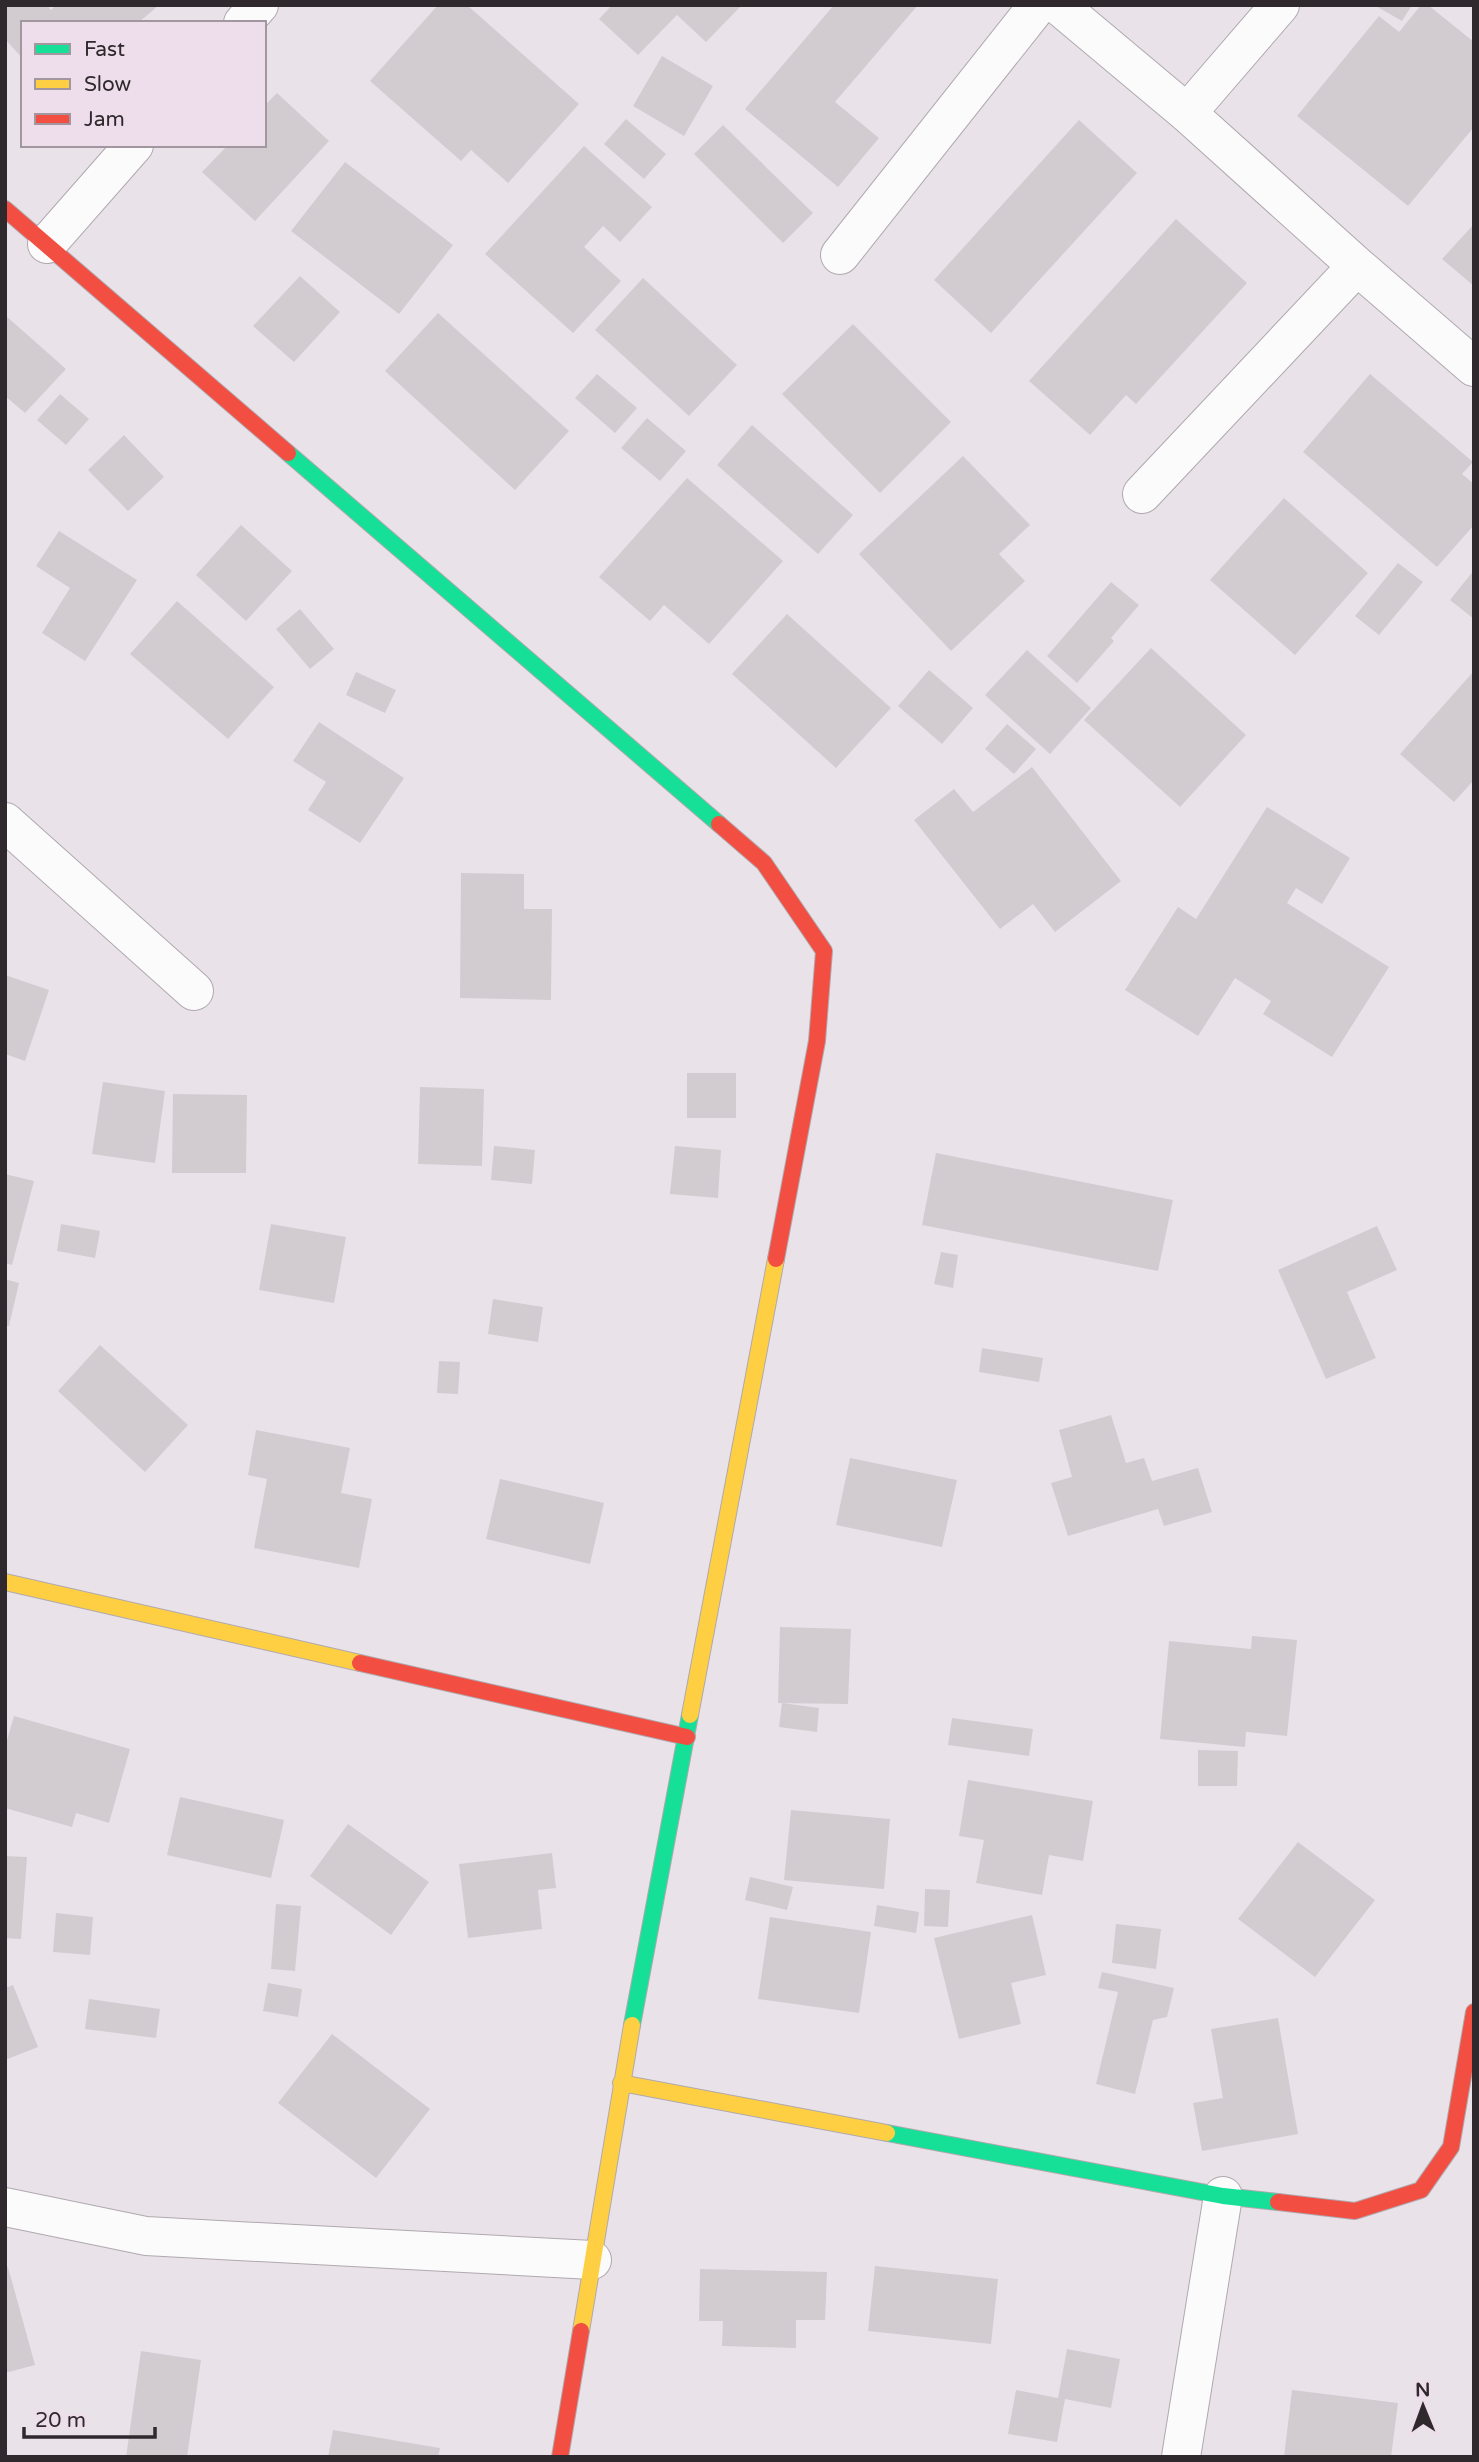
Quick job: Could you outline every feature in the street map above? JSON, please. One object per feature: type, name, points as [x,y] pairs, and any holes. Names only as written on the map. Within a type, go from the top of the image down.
[{"type":"street","points":[[245,21],[259,5]]},
{"type":"street","points":[[840,255],[1038,5]]},
{"type":"street","points":[[1058,5],[1187,113],[1474,367]]},
{"type":"street","points":[[1187,113],[1280,5]]},
{"type":"street","points":[[47,244],[132,147]]},
{"type":"street","points":[[5,209],[764,863],[824,951],[817,1041],[621,2083],[561,2457]]},
{"type":"street","points":[[1142,494],[1357,266]]},
{"type":"street","points":[[5,821],[194,991]]},
{"type":"street","points":[[5,1582],[687,1737]]},
{"type":"street","points":[[621,2083],[1223,2196],[1355,2211],[1421,2190],[1451,2147],[1469,2064],[1474,2012]]},
{"type":"street","points":[[1181,2457],[1223,2196]]},
{"type":"street","points":[[5,2207],[146,2236],[592,2260]]},
{"type":"building","points":[[5,5],[47,5],[51,10],[56,5],[159,5],[140,21],[21,21],[21,57],[5,39]]},
{"type":"building","points":[[438,5],[467,5],[579,104],[508,183],[471,150],[461,161],[370,81]]},
{"type":"building","points":[[612,5],[742,5],[706,42],[677,15],[638,55],[599,19]]},
{"type":"building","points":[[834,5],[918,5],[835,102],[879,138],[838,187],[745,109]]},
{"type":"building","points":[[1374,5],[1412,5],[1402,21]]},
{"type":"building","points":[[1421,5],[1428,5],[1474,42],[1474,127],[1408,206],[1297,116],[1379,16],[1399,32]]},
{"type":"building","points":[[662,56],[713,86],[684,136],[633,106]]},
{"type":"building","points":[[277,93],[329,141],[255,221],[202,172],[226,147],[266,147],[266,104]]},
{"type":"building","points":[[626,119],[666,154],[644,179],[604,144]]},
{"type":"building","points":[[1079,120],[1137,173],[991,333],[934,280]]},
{"type":"building","points":[[723,125],[813,213],[783,243],[694,154]]},
{"type":"building","points":[[584,146],[652,207],[620,242],[603,226],[584,247],[621,281],[573,333],[485,254]]},
{"type":"building","points":[[345,162],[453,245],[399,314],[291,231]]},
{"type":"building","points":[[1176,219],[1247,283],[1136,404],[1126,395],[1090,435],[1029,381]]},
{"type":"building","points":[[1474,224],[1474,286],[1442,259]]},
{"type":"building","points":[[300,276],[340,312],[294,362],[253,326]]},
{"type":"building","points":[[643,278],[737,365],[689,416],[595,330]]},
{"type":"building","points":[[438,313],[569,431],[515,490],[385,371]]},
{"type":"building","points":[[5,315],[66,369],[25,413],[5,396]]},
{"type":"building","points":[[853,324],[951,422],[880,493],[782,394]]},
{"type":"building","points":[[597,374],[637,408],[615,433],[575,398]]},
{"type":"building","points":[[1370,374],[1473,462],[1462,474],[1474,484],[1474,525],[1437,567],[1303,452]]},
{"type":"building","points":[[60,394],[89,419],[66,445],[37,420]]},
{"type":"building","points":[[647,418],[686,451],[660,481],[621,448]]},
{"type":"building","points":[[752,425],[853,515],[818,554],[717,465]]},
{"type":"building","points":[[124,435],[164,477],[128,511],[88,470]]},
{"type":"building","points":[[963,456],[1030,525],[999,554],[1025,581],[951,651],[859,554]]},
{"type":"building","points":[[687,478],[783,561],[709,644],[664,605],[650,621],[599,577]]},
{"type":"building","points":[[1284,498],[1368,573],[1295,655],[1210,580]]},
{"type":"building","points":[[241,525],[292,571],[246,621],[196,575]]},
{"type":"building","points":[[59,531],[137,580],[85,661],[42,633],[70,588],[36,566]]},
{"type":"building","points":[[1398,563],[1423,582],[1379,635],[1355,616]]},
{"type":"building","points":[[1474,570],[1474,619],[1450,600]]},
{"type":"building","points":[[1111,582],[1139,605],[1111,638],[1114,641],[1077,683],[1047,656]]},
{"type":"building","points":[[177,601],[274,687],[228,739],[130,654]]},
{"type":"building","points":[[300,609],[334,649],[310,669],[276,629]]},
{"type":"building","points":[[787,614],[891,708],[836,768],[732,674]]},
{"type":"building","points":[[1151,648],[1246,735],[1180,807],[1084,720]]},
{"type":"building","points":[[1027,650],[1091,708],[1050,754],[985,695]]},
{"type":"building","points":[[929,670],[973,708],[942,744],[898,706]]},
{"type":"building","points":[[1474,671],[1474,780],[1454,802],[1400,754]]},
{"type":"building","points":[[356,672],[396,690],[385,713],[346,695]]},
{"type":"building","points":[[319,722],[404,778],[360,843],[308,810],[326,782],[293,761]]},
{"type":"building","points":[[1007,724],[1036,749],[1014,774],[985,749]]},
{"type":"building","points":[[1032,767],[1121,881],[1055,932],[1033,904],[1000,929],[914,820],[954,789],[973,812]]},
{"type":"building","points":[[1267,807],[1350,858],[1322,904],[1296,888],[1287,903],[1389,967],[1332,1057],[1263,1014],[1271,1001],[1235,978],[1198,1036],[1125,990],[1178,907],[1196,919]]},
{"type":"building","points":[[461,873],[524,874],[524,909],[552,909],[551,1000],[460,998]]},
{"type":"building","points":[[5,975],[49,990],[25,1061],[5,1054]]},
{"type":"building","points":[[687,1073],[736,1073],[736,1118],[687,1118]]},
{"type":"building","points":[[103,1082],[165,1091],[155,1163],[92,1154]]},
{"type":"building","points":[[420,1087],[484,1089],[482,1166],[418,1164]]},
{"type":"building","points":[[173,1094],[247,1095],[246,1173],[172,1173]]},
{"type":"building","points":[[494,1146],[535,1150],[532,1184],[491,1180]]},
{"type":"building","points":[[675,1146],[721,1150],[718,1198],[670,1194]]},
{"type":"building","points":[[936,1153],[1173,1200],[1158,1271],[922,1225]]},
{"type":"building","points":[[5,1174],[34,1181],[12,1265],[5,1263]]},
{"type":"building","points":[[61,1224],[100,1231],[95,1258],[57,1251]]},
{"type":"building","points":[[271,1224],[346,1237],[334,1303],[259,1290]]},
{"type":"building","points":[[1377,1226],[1397,1270],[1347,1292],[1376,1358],[1326,1379],[1278,1270]]},
{"type":"building","points":[[941,1252],[958,1255],[953,1288],[934,1284]]},
{"type":"building","points":[[5,1279],[19,1283],[9,1326],[5,1326]]},
{"type":"building","points":[[493,1299],[543,1307],[538,1342],[488,1334]]},
{"type":"building","points":[[100,1345],[188,1425],[145,1472],[58,1391]]},
{"type":"building","points":[[982,1348],[1043,1358],[1039,1382],[979,1372]]},
{"type":"building","points":[[439,1361],[460,1362],[458,1394],[437,1393]]},
{"type":"building","points":[[1111,1415],[1126,1463],[1144,1458],[1152,1481],[1198,1468],[1212,1512],[1164,1526],[1158,1509],[1068,1536],[1051,1483],[1072,1477],[1059,1430]]},
{"type":"building","points":[[256,1430],[350,1448],[341,1493],[372,1499],[359,1568],[254,1548],[267,1479],[248,1475]]},
{"type":"building","points":[[850,1458],[957,1480],[942,1547],[836,1525]]},
{"type":"building","points":[[500,1479],[604,1503],[590,1564],[486,1539]]},
{"type":"building","points":[[780,1627],[851,1629],[848,1704],[778,1703]]},
{"type":"building","points":[[1252,1636],[1297,1640],[1287,1736],[1246,1732],[1245,1747],[1160,1739],[1169,1641],[1251,1649]]},
{"type":"building","points":[[782,1703],[819,1708],[817,1732],[779,1727]]},
{"type":"building","points":[[14,1716],[130,1749],[109,1823],[76,1813],[72,1827],[5,1808],[5,1747]]},
{"type":"building","points":[[952,1718],[1033,1729],[1029,1756],[948,1745]]},
{"type":"building","points":[[1198,1750],[1238,1751],[1237,1786],[1198,1786]]},
{"type":"building","points":[[968,1780],[1093,1801],[1083,1861],[1049,1855],[1042,1895],[976,1883],[984,1840],[959,1836]]},
{"type":"building","points":[[180,1797],[284,1820],[271,1878],[167,1855]]},
{"type":"building","points":[[791,1810],[890,1819],[884,1889],[784,1880]]},
{"type":"building","points":[[348,1824],[429,1882],[391,1935],[310,1876]]},
{"type":"building","points":[[1298,1842],[1375,1900],[1315,1977],[1238,1919]]},
{"type":"building","points":[[552,1853],[556,1888],[538,1890],[542,1929],[468,1938],[459,1864]]},
{"type":"building","points":[[5,1856],[27,1857],[21,1939],[5,1938]]},
{"type":"building","points":[[750,1877],[793,1887],[787,1910],[745,1900]]},
{"type":"building","points":[[925,1889],[950,1890],[948,1927],[924,1926]]},
{"type":"building","points":[[276,1904],[301,1906],[295,1971],[271,1969]]},
{"type":"building","points":[[877,1905],[919,1912],[916,1933],[874,1926]]},
{"type":"building","points":[[56,1913],[93,1917],[90,1955],[53,1952]]},
{"type":"building","points":[[1032,1915],[1046,1975],[1011,1983],[1021,2024],[959,2039],[934,1938]]},
{"type":"building","points":[[770,1917],[871,1932],[859,2013],[758,1999]]},
{"type":"building","points":[[1116,1924],[1161,1929],[1156,1969],[1112,1963]]},
{"type":"building","points":[[1102,1972],[1174,1988],[1167,2017],[1153,2020],[1135,2094],[1096,2084],[1118,1992],[1098,1988]]},
{"type":"building","points":[[268,1983],[302,1989],[298,2017],[263,2011]]},
{"type":"building","points":[[13,1985],[38,2047],[5,2060],[5,1988]]},
{"type":"building","points":[[89,1999],[160,2009],[156,2038],[85,2029]]},
{"type":"building","points":[[1278,2018],[1298,2134],[1202,2151],[1193,2103],[1223,2098],[1211,2029]]},
{"type":"building","points":[[332,2034],[430,2109],[376,2178],[278,2103]]},
{"type":"building","points":[[875,2266],[998,2279],[991,2344],[868,2331]]},
{"type":"building","points":[[8,2267],[35,2365],[5,2373],[5,2268]]},
{"type":"building","points":[[700,2269],[827,2272],[825,2320],[796,2320],[796,2348],[722,2346],[723,2321],[699,2321]]},
{"type":"building","points":[[1067,2349],[1120,2359],[1111,2408],[1065,2399],[1057,2442],[1008,2434],[1016,2390],[1058,2398]]},
{"type":"building","points":[[141,2351],[201,2360],[187,2457],[126,2457]]},
{"type":"building","points":[[1292,2390],[1398,2403],[1391,2457],[1284,2457]]},
{"type":"building","points":[[333,2430],[440,2448],[438,2457],[328,2457]]},
{"type":"traffic: fast","points":[[288,453],[719,824]]},
{"type":"traffic: fast","points":[[632,2025],[690,1715]]},
{"type":"traffic: fast","points":[[887,2133],[1223,2196],[1278,2202]]},
{"type":"traffic: slow","points":[[690,1715],[776,1259]]},
{"type":"traffic: slow","points":[[5,1582],[360,1663]]},
{"type":"traffic: slow","points":[[581,2331],[632,2025]]},
{"type":"traffic: slow","points":[[621,2083],[887,2133]]},
{"type":"traffic: jam","points":[[5,209],[288,453]]},
{"type":"traffic: jam","points":[[719,824],[764,863],[824,951],[817,1041],[776,1259]]},
{"type":"traffic: jam","points":[[360,1663],[687,1737]]},
{"type":"traffic: jam","points":[[1278,2202],[1355,2211],[1421,2190],[1451,2147],[1474,2012]]},
{"type":"traffic: jam","points":[[560,2457],[581,2331]]}]
